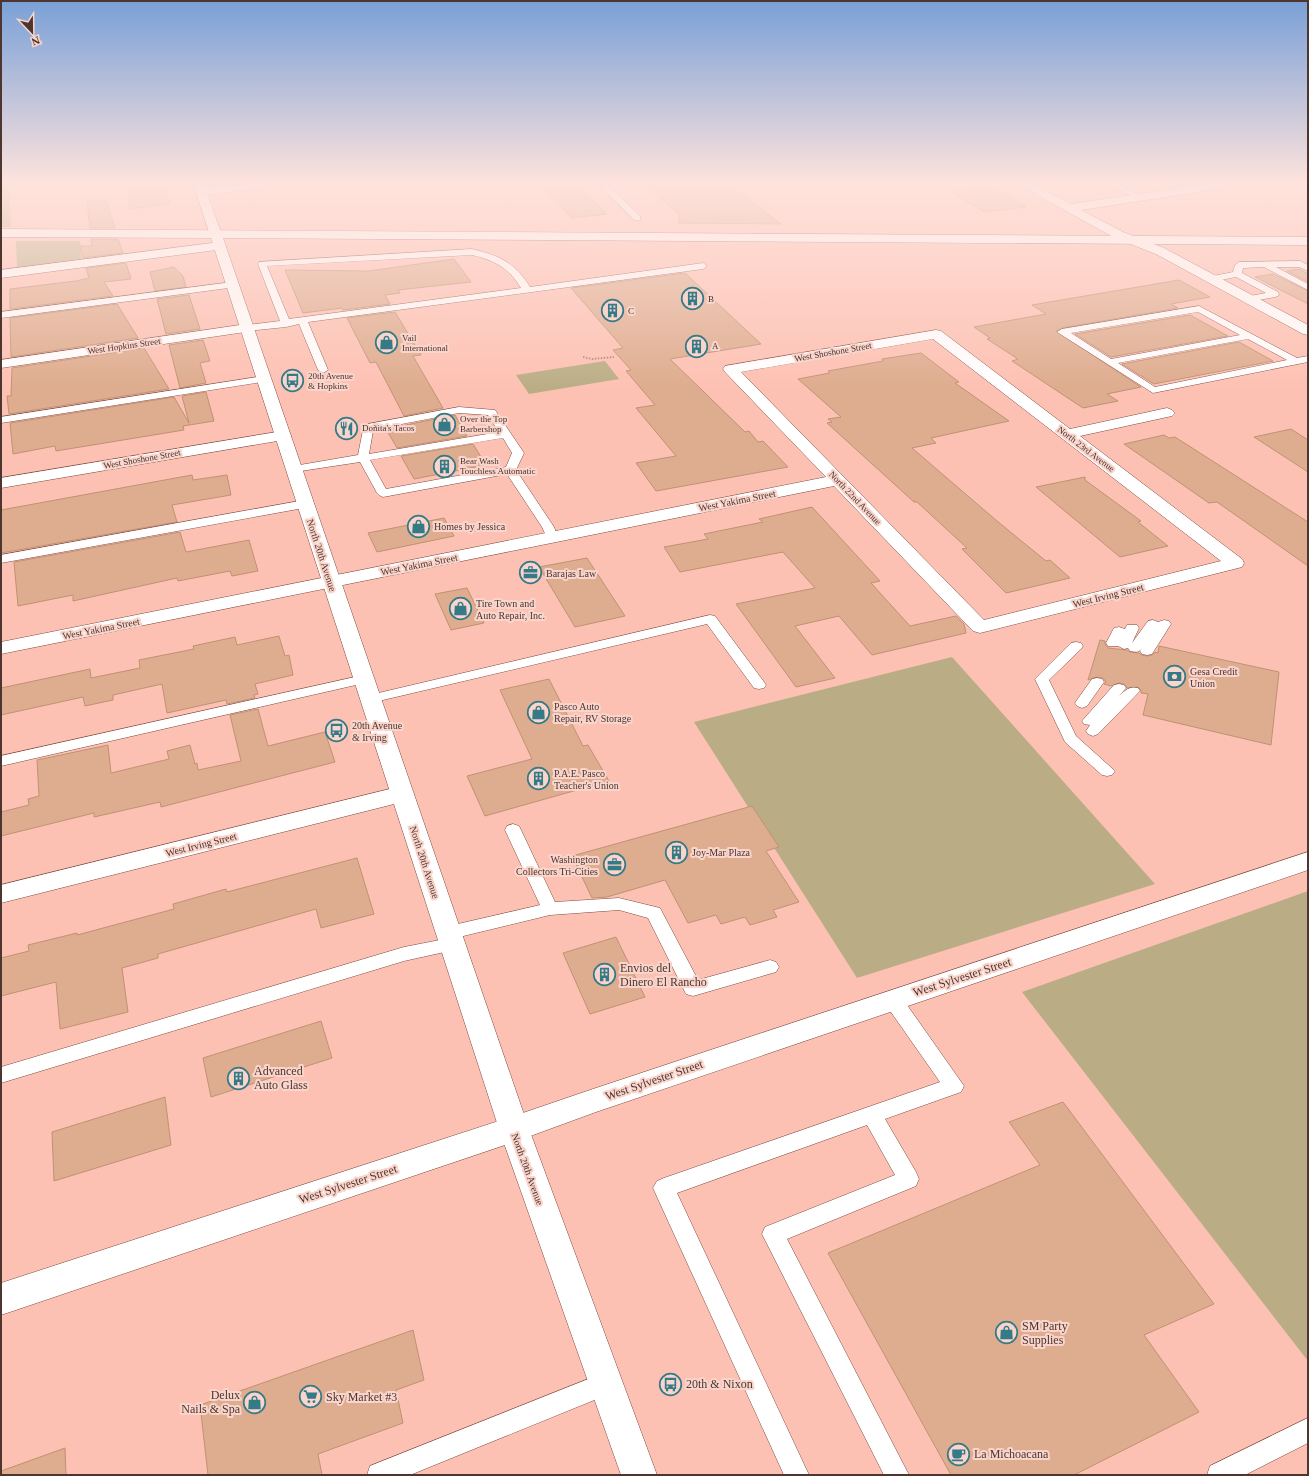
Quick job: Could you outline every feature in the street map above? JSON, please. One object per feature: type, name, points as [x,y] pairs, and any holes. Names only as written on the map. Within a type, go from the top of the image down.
[{"type":"street","points":[[1,274],[142,252]]},
{"type":"street","name":"North 20th Avenue","points":[[222,252],[514,1129],[639,1475]]},
{"type":"street","points":[[1162,252],[1308,331]]},
{"type":"street","name":"West Hopkins Street","points":[[1,364],[247,328]]},
{"type":"street","name":"West Shoshone Street","points":[[730,369],[936,334]]},
{"type":"street","name":"North 23rd Avenue","points":[[936,334],[1236,563]]},
{"type":"street","name":"North 22nd Avenue","points":[[730,369],[980,627]]},
{"type":"street","points":[[1067,434],[1167,413]]},
{"type":"street","name":"West Shoshone Street","points":[[1,483],[283,436]]},
{"type":"street","name":"West Yakima Street","points":[[1,648],[837,480]]},
{"type":"street","name":"West Irving Street","points":[[980,627],[1236,563]]},
{"type":"street","name":"West Irving Street","points":[[1,894],[402,794]]},
{"type":"street","name":"West Sylvester Street","points":[[1,1299],[514,1129],[593,1101],[1308,861]]},
{"type":"lane","points":[[286,324],[262,264],[472,252],[494,257],[507,264],[515,271],[527,290]]},
{"type":"lane","points":[[1237,274],[1239,265],[1300,264],[1308,268]]},
{"type":"lane","points":[[1264,265],[1308,287]]},
{"type":"lane","points":[[247,328],[286,324],[703,266]]},
{"type":"lane","points":[[1211,279],[1237,274],[1275,294],[1248,299]]},
{"type":"lane","points":[[1,315],[233,285]]},
{"type":"lane","points":[[1296,361],[1199,309],[1062,332],[1154,390],[1308,359]]},
{"type":"lane","points":[[303,321],[323,370]]},
{"type":"lane","points":[[1110,362],[1250,336]]},
{"type":"lane","points":[[1,420],[264,379]]},
{"type":"lane","points":[[460,410],[491,412],[518,453],[510,470],[383,493],[363,458],[368,430],[372,426],[460,410]]},
{"type":"lane","points":[[294,469],[506,434]]},
{"type":"lane","points":[[510,470],[548,527],[552,537]]},
{"type":"lane","points":[[1,559],[305,504]]},
{"type":"lane","points":[[370,699],[710,619],[759,685]]},
{"type":"lane","points":[[1132,628],[1127,644],[1159,624]]},
{"type":"lane","points":[[1076,646],[1042,679],[1070,739],[1107,771]]},
{"type":"lane","points":[[1,761],[364,679]]},
{"type":"lane","points":[[1088,718],[1108,685],[1088,718]]},
{"type":"lane","points":[[1088,718],[1133,691]]},
{"type":"lane","points":[[513,830],[550,909]]},
{"type":"lane","points":[[1,1075],[550,909],[619,904],[654,914],[693,989],[770,968]]},
{"type":"lane","points":[[797,1475],[664,1188],[954,1086],[893,1000]]},
{"type":"lane","points":[[872,1115],[910,1179],[773,1234],[897,1475]]},
{"type":"lane","points":[[379,1475],[606,1384]]},
{"type":"lane","points":[[1219,1475],[1308,1430]]},
{"type":"path","points":[[583,357],[592,359],[614,357]]},
{"type":"shaded area","points":[[16,252],[81,252],[81,259],[17,267]]},
{"type":"shaded area","points":[[605,361],[619,379],[529,394],[516,375]]},
{"type":"shaded area","points":[[952,657],[1155,884],[857,978],[694,722]]},
{"type":"shaded area","points":[[1308,891],[1308,1361],[1022,992]]},
{"type":"building","points":[[81,252],[123,253],[83,258]]},
{"type":"building","points":[[454,259],[471,282],[398,290],[400,293],[385,295],[390,304],[303,313],[285,270],[369,271]]},
{"type":"building","points":[[126,263],[131,279],[104,282],[113,296],[10,309],[10,289],[76,281],[89,278],[86,268]]},
{"type":"building","points":[[174,267],[183,276],[186,287],[155,291],[150,272]]},
{"type":"building","points":[[1299,269],[1308,274],[1308,282],[1287,271]]},
{"type":"building","points":[[685,273],[761,344],[670,359],[745,432],[749,431],[758,442],[763,441],[788,467],[656,491],[636,463],[676,456],[636,408],[655,405],[626,371],[631,370],[613,350],[623,348],[571,288]]},
{"type":"building","points":[[1273,274],[1308,291],[1308,304],[1255,277]]},
{"type":"building","points":[[1179,280],[1210,297],[1171,304],[1178,308],[1062,328],[1056,331],[1141,387],[1107,394],[1118,401],[1083,408],[1012,361],[1018,359],[987,339],[990,338],[974,327],[1046,314],[1032,305]]},
{"type":"building","points":[[189,295],[200,329],[166,334],[157,299]]},
{"type":"building","points":[[117,304],[138,338],[11,357],[10,318]]},
{"type":"building","points":[[395,312],[421,355],[413,356],[443,408],[404,416],[376,362],[370,363],[347,318]]},
{"type":"building","points":[[1190,315],[1228,336],[1111,357],[1075,334]]},
{"type":"building","points":[[203,340],[210,361],[200,363],[206,383],[180,388],[169,345]]},
{"type":"building","points":[[1239,342],[1273,361],[1154,384],[1122,364]]},
{"type":"building","points":[[144,348],[169,389],[9,414],[7,396],[11,396],[12,368]]},
{"type":"building","points":[[921,353],[959,382],[955,383],[1009,421],[931,438],[936,443],[912,448],[997,521],[1046,561],[1050,560],[1070,578],[1006,593],[962,549],[967,548],[827,423],[832,422],[828,419],[841,417],[798,379],[830,373],[828,371],[883,361],[882,359]]},
{"type":"building","points":[[206,392],[214,421],[183,426],[184,430],[56,451],[55,446],[13,454],[10,423],[174,397],[189,423],[182,396]]},
{"type":"building","points":[[455,415],[467,436],[397,448],[386,429]]},
{"type":"building","points":[[1291,429],[1308,440],[1308,472],[1254,437]]},
{"type":"building","points":[[1164,435],[1169,438],[1175,437],[1308,522],[1308,566],[1217,502],[1209,503],[1124,444]]},
{"type":"building","name":"Bear Wash Touchless Automatic","points":[[473,444],[486,465],[414,479],[401,456]]},
{"type":"building","points":[[192,475],[193,480],[227,475],[231,495],[172,505],[177,522],[1,553],[1,510]]},
{"type":"building","points":[[1085,477],[1085,480],[1141,521],[1138,522],[1168,546],[1120,557],[1036,487]]},
{"type":"building","points":[[812,507],[880,581],[871,583],[910,626],[956,616],[964,624],[966,633],[872,655],[839,616],[795,626],[835,678],[796,687],[736,604],[815,588],[783,552],[680,572],[664,547],[708,539],[704,534],[763,522],[759,519]]},
{"type":"building","points":[[444,518],[454,536],[377,552],[368,533]]},
{"type":"building","points":[[180,532],[186,552],[249,540],[258,571],[232,576],[230,571],[178,581],[177,578],[73,601],[73,595],[18,606],[14,562]]},
{"type":"building","points":[[587,558],[625,616],[575,627],[539,567]]},
{"type":"building","name":"Tire Town and Auto Repair, Inc.","points":[[467,588],[484,623],[451,630],[435,594]]},
{"type":"building","points":[[279,636],[285,656],[289,655],[293,675],[255,684],[258,694],[254,695],[255,698],[227,704],[226,700],[167,713],[162,684],[113,695],[113,700],[85,706],[83,697],[1,715],[1,688],[90,669],[91,678],[140,668],[139,660],[194,649],[193,646],[235,637],[237,645]]},
{"type":"building","points":[[1100,640],[1105,641],[1108,648],[1127,650],[1147,656],[1152,655],[1155,652],[1158,653],[1159,646],[1279,672],[1271,745],[1143,715],[1148,694],[1141,693],[1141,690],[1138,687],[1127,688],[1124,684],[1119,683],[1111,686],[1104,684],[1106,682],[1103,678],[1097,677],[1088,680]]},
{"type":"building","points":[[549,679],[583,746],[588,745],[609,781],[485,816],[467,776],[532,759],[500,690]]},
{"type":"building","points":[[258,709],[268,746],[325,732],[335,762],[161,807],[160,802],[94,817],[94,813],[1,836],[1,812],[29,805],[28,799],[39,796],[37,760],[108,745],[111,773],[169,759],[167,751],[190,745],[198,770],[241,761],[230,715]]},
{"type":"building","points":[[752,806],[779,847],[766,851],[799,902],[773,910],[777,917],[750,925],[745,917],[721,924],[716,915],[688,923],[665,880],[607,897],[592,898],[572,856]]},
{"type":"building","points":[[357,858],[374,914],[321,928],[316,909],[158,954],[158,958],[122,968],[128,1012],[60,1029],[56,982],[1,996],[1,958],[29,951],[28,945],[77,933],[77,935],[174,909],[173,904],[226,889],[227,892]]},
{"type":"building","name":"Envios del Dinero El Rancho","points":[[616,937],[645,997],[590,1014],[563,953]]},
{"type":"building","name":"Advanced Auto Glass","points":[[321,1021],[332,1058],[211,1097],[203,1058]]},
{"type":"building","points":[[165,1097],[171,1145],[54,1181],[52,1132]]},
{"type":"building","name":"SM Party Supplies","points":[[1063,1102],[1214,1304],[1144,1335],[1199,1412],[1074,1475],[951,1475],[828,1253],[1040,1165],[1009,1122]]},
{"type":"building","name":"Sky Market #3","points":[[413,1330],[424,1380],[396,1390],[403,1423],[318,1454],[322,1475],[208,1475],[200,1405]]},
{"type":"building","points":[[65,1448],[66,1475],[1,1475],[1,1471]]},
{"type":"place","name":"B","points":[[692,299]]},
{"type":"place","name":"C","points":[[612,311]]},
{"type":"place","name":"Vail International","points":[[387,343]]},
{"type":"place","name":"A","points":[[696,346]]},
{"type":"place","name":"20th Avenue & Hopkins","points":[[292,381]]},
{"type":"place","name":"Over the Top Barbershop","points":[[445,424]]},
{"type":"place","name":"Doñita's Tacos","points":[[346,428]]},
{"type":"place","name":"Bear Wash Touchless Automatic","points":[[445,466]]},
{"type":"place","name":"Homes by Jessica","points":[[418,526]]},
{"type":"place","name":"Barajas Law","points":[[531,573]]},
{"type":"place","name":"Tire Town and Auto Repair, Inc.","points":[[460,609]]},
{"type":"place","name":"Gesa Credit Union","points":[[1174,677]]},
{"type":"place","name":"Pasco Auto Repair, RV Storage","points":[[538,712]]},
{"type":"place","name":"20th Avenue & Irving","points":[[337,731]]},
{"type":"place","name":"P.A.E. Pasco Teacher's Union","points":[[538,779]]},
{"type":"place","name":"Joy-Mar Plaza","points":[[676,852]]},
{"type":"place","name":"Washington Collectors Tri-Cities","points":[[614,865]]},
{"type":"place","name":"Envios del Dinero El Rancho","points":[[604,975]]},
{"type":"place","name":"Advanced Auto Glass","points":[[239,1078]]},
{"type":"place","name":"SM Party Supplies","points":[[1007,1333]]},
{"type":"place","name":"20th & Nixon","points":[[671,1384]]},
{"type":"place","name":"Sky Market #3","points":[[310,1397]]},
{"type":"place","name":"Delux Nails & Spa","points":[[255,1402]]},
{"type":"place","name":"La Michoacana","points":[[959,1454]]}]
